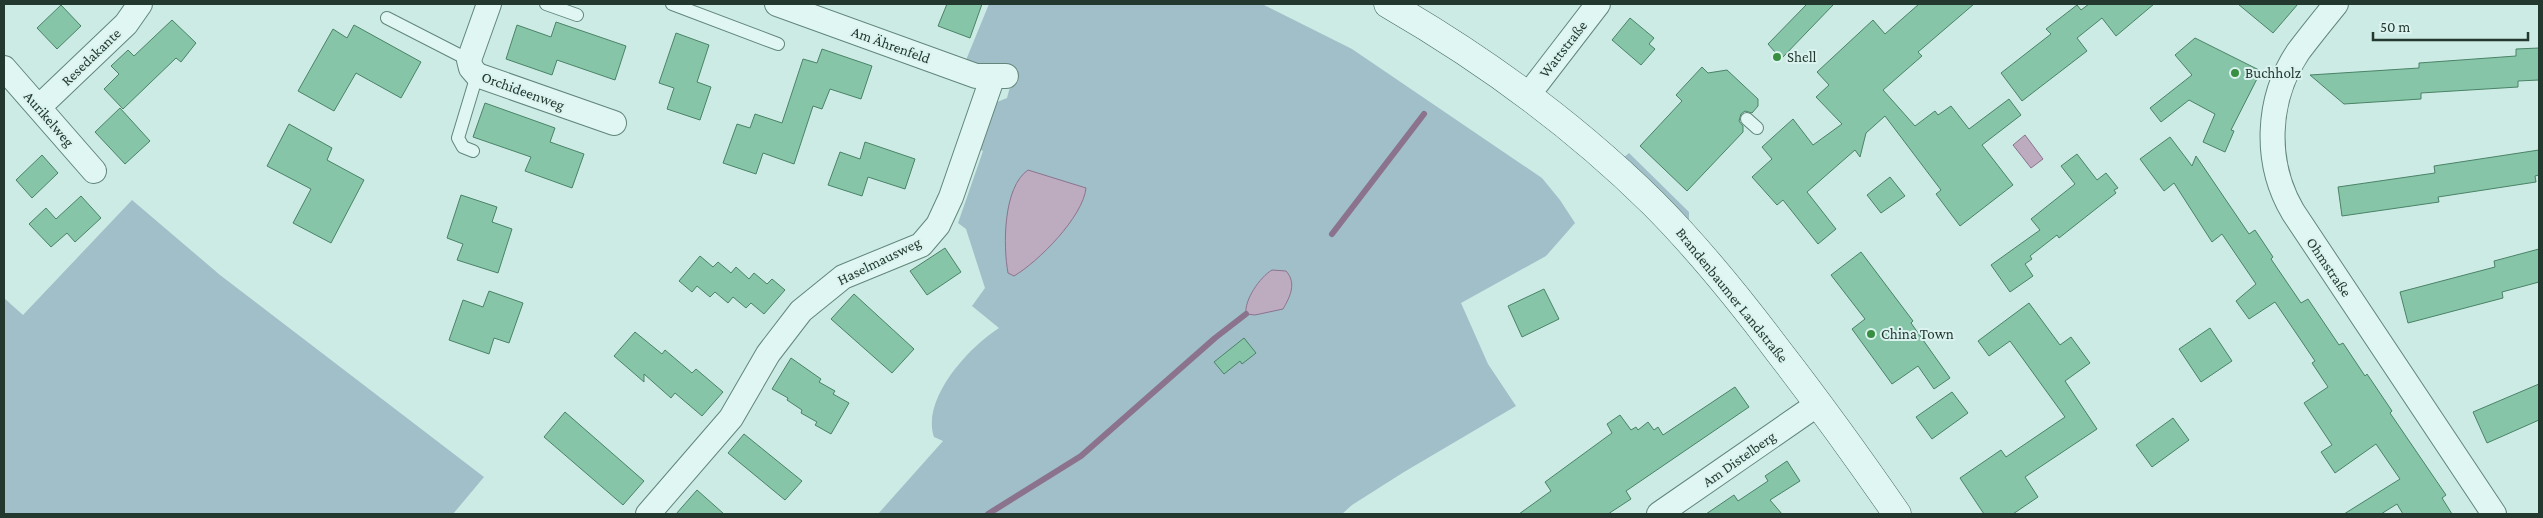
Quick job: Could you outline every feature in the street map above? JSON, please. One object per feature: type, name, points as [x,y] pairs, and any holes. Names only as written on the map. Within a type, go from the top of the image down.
[{"type":"main road","name":"Brandenbaumer Landstraße","points":[[1388,4],[1446,39],[1528,95],[1622,173],[1697,248],[1818,404],[1897,514]]},
{"type":"street","name":"Resedakante","points":[[39,107],[126,24],[140,4]]},
{"type":"street","name":"Orchideenweg","points":[[489,4],[473,67],[614,123]]},
{"type":"street","name":"Am Ährenfeld","points":[[777,4],[976,76],[1000,76]]},
{"type":"street","name":"Wattstraße","points":[[1528,95],[1598,4]]},
{"type":"street","name":"Ohmstraße","points":[[2336,4],[2298,53],[2284,79],[2274,123],[2272,149],[2275,174],[2283,195],[2293,212],[2494,514]]},
{"type":"street","name":"Aurikelweg","points":[[4,68],[94,170]]},
{"type":"street","name":"Haselmausweg","points":[[648,514],[731,418],[768,354],[801,311],[843,277],[920,245],[938,225],[1000,76]]},
{"type":"street","name":"Am Distelberg","points":[[1659,514],[1818,404]]},
{"type":"lane","points":[[546,4],[577,15]]},
{"type":"lane","points":[[672,4],[778,44]]},
{"type":"lane","points":[[388,18],[473,67],[458,138],[463,147],[473,151]]},
{"type":"lane","points":[[1747,118],[1756,128]]},
{"type":"shaded area","points":[[989,4],[1262,4],[1352,49],[1542,178],[1560,200],[1575,223],[1546,256],[1461,303],[1488,364],[1516,406],[1404,472],[1352,505],[1342,514],[878,514],[943,441],[934,437],[932,422],[934,407],[950,375],[974,348],[999,328],[972,306],[985,288],[966,229],[958,223],[983,151],[976,147],[992,104],[1007,98],[1011,83],[966,60]]},
{"type":"shaded area","points":[[2025,135],[2043,159],[2031,168],[2013,145]]},
{"type":"shaded area","points":[[1629,153],[1689,212],[1689,219],[1684,219],[1623,158]]},
{"type":"shaded area","points":[[1028,170],[1086,188],[1077,212],[1058,238],[1047,250],[1014,276],[1008,273],[1006,262],[1007,218],[1009,203],[1014,189],[1020,178]]},
{"type":"shaded area","points":[[132,200],[220,275],[484,477],[453,514],[4,514],[4,298],[23,315]]},
{"type":"shaded area","points":[[1272,270],[1286,271],[1291,280],[1290,295],[1283,309],[1255,315],[1246,314],[1246,308],[1254,289],[1267,273]]},
{"type":"building","points":[[947,4],[982,4],[970,38],[938,26]]},
{"type":"building","points":[[1807,4],[1834,4],[1781,59],[1768,44]]},
{"type":"building","points":[[1919,4],[1974,4],[1918,52],[1922,56],[1883,90],[1915,126],[1935,111],[1938,115],[1951,106],[1969,129],[2009,99],[2021,115],[1982,145],[2013,185],[1960,226],[1936,194],[1941,190],[1885,116],[1866,133],[1860,157],[1855,150],[1807,192],[1836,229],[1818,244],[1783,200],[1777,205],[1752,177],[1772,159],[1762,147],[1793,119],[1813,145],[1842,124],[1816,97],[1829,85],[1817,72],[1873,20],[1885,34]]},
{"type":"building","points":[[2089,4],[2154,4],[2116,36],[2102,18],[2077,38],[2087,51],[2022,101],[2001,73],[2051,34],[2046,29],[2077,5],[2081,10]]},
{"type":"building","points":[[2238,4],[2298,4],[2273,33]]},
{"type":"building","points":[[61,5],[81,26],[57,49],[37,28]]},
{"type":"building","points":[[1630,18],[1654,38],[1649,44],[1655,49],[1641,65],[1612,40]]},
{"type":"building","points":[[172,20],[196,43],[181,62],[176,58],[123,109],[104,89],[119,74],[111,66],[128,50],[134,56]]},
{"type":"building","points":[[556,22],[626,46],[615,80],[557,60],[552,75],[506,59],[517,25],[551,37]]},
{"type":"building","points":[[354,25],[421,62],[401,98],[356,73],[334,111],[298,91],[333,29],[347,38]]},
{"type":"building","points":[[676,33],[709,45],[697,82],[711,87],[700,120],[667,109],[674,88],[659,83]]},
{"type":"building","points":[[2195,38],[2261,71],[2231,130],[2234,131],[2225,152],[2203,142],[2215,114],[2189,100],[2161,122],[2150,108],[2192,75],[2175,55]]},
{"type":"building","points":[[2539,48],[2539,80],[2518,81],[2518,87],[2421,93],[2421,99],[2344,104],[2310,75],[2419,68],[2419,63],[2516,56],[2516,49]]},
{"type":"building","points":[[822,49],[872,66],[861,99],[830,89],[822,109],[813,106],[794,164],[763,153],[756,174],[723,163],[737,124],[750,128],[755,114],[782,123],[803,59],[817,63]]},
{"type":"building","points":[[1702,67],[1708,73],[1727,70],[1758,99],[1758,106],[1752,113],[1745,111],[1741,114],[1739,121],[1743,126],[1743,132],[1687,191],[1640,146],[1682,101],[1676,95]]},
{"type":"building","points":[[485,103],[555,128],[550,142],[584,154],[572,188],[525,171],[531,157],[473,137]]},
{"type":"building","points":[[120,108],[150,141],[125,164],[95,132]]},
{"type":"building","points":[[289,124],[332,148],[327,160],[364,180],[331,243],[293,223],[311,189],[267,166]]},
{"type":"building","points":[[2170,137],[2192,166],[2196,156],[2249,234],[2255,230],[2273,257],[2271,259],[2301,303],[2308,299],[2339,345],[2343,343],[2365,376],[2367,374],[2392,411],[2390,413],[2446,495],[2442,498],[2452,514],[2403,514],[2397,504],[2381,514],[2344,514],[2400,479],[2376,444],[2335,473],[2321,452],[2332,445],[2304,403],[2328,387],[2312,363],[2315,361],[2275,302],[2249,319],[2236,301],[2256,284],[2222,234],[2212,242],[2174,183],[2164,191],[2140,159]]},
{"type":"building","points":[[865,142],[915,159],[905,189],[868,177],[862,196],[828,185],[840,152],[860,159]]},
{"type":"building","points":[[2539,150],[2539,175],[2535,176],[2536,182],[2438,197],[2439,202],[2342,216],[2338,187],[2435,173],[2434,166]]},
{"type":"building","points":[[2077,154],[2097,180],[2106,173],[2118,188],[2114,190],[2116,193],[2059,238],[2057,235],[2030,256],[2032,259],[2025,264],[2033,276],[2010,292],[1991,265],[2040,230],[2031,219],[2075,184],[2061,166]]},
{"type":"building","points":[[42,155],[58,173],[32,198],[16,180]]},
{"type":"building","points":[[1890,177],[1905,196],[1881,213],[1867,195]]},
{"type":"building","points":[[461,195],[497,207],[492,222],[512,229],[498,273],[457,260],[463,244],[447,238]]},
{"type":"building","points":[[81,196],[101,218],[75,242],[67,233],[51,247],[29,224],[46,208],[56,219]]},
{"type":"building","points":[[945,248],[961,272],[927,295],[910,271]]},
{"type":"building","points":[[2539,249],[2539,282],[2502,292],[2503,298],[2408,323],[2400,292],[2495,267],[2494,261]]},
{"type":"building","points":[[1861,252],[1913,321],[1911,323],[1950,378],[1934,389],[1918,366],[1892,384],[1852,329],[1865,319],[1831,275]]},
{"type":"building","points":[[700,256],[713,267],[718,262],[731,273],[736,267],[749,279],[754,273],[767,284],[772,279],[785,290],[764,314],[751,303],[746,308],[733,297],[728,303],[715,292],[710,297],[697,286],[692,292],[679,281]]},
{"type":"building","points":[[1544,289],[1559,319],[1522,337],[1508,306]]},
{"type":"building","points":[[489,291],[523,303],[509,343],[494,338],[489,354],[449,340],[463,300],[483,307]]},
{"type":"building","points":[[854,294],[914,349],[892,373],[831,319]]},
{"type":"building","points":[[2029,303],[2060,345],[2071,337],[2090,363],[2065,381],[2097,429],[2025,477],[2038,497],[2013,514],[1984,514],[1960,478],[2001,450],[2006,457],[2065,417],[2010,341],[1989,356],[1978,341]]},
{"type":"building","points":[[2210,328],[2232,361],[2201,382],[2179,349]]},
{"type":"building","points":[[635,332],[662,354],[665,350],[692,373],[696,369],[723,392],[702,416],[675,393],[671,398],[644,374],[644,382],[614,356]]},
{"type":"building","points":[[1244,338],[1256,353],[1242,364],[1240,361],[1224,374],[1214,362]]},
{"type":"building","points":[[791,358],[821,379],[819,382],[835,391],[833,394],[849,403],[831,434],[815,425],[817,422],[801,413],[802,410],[787,400],[788,398],[772,389]]},
{"type":"building","points":[[2539,384],[2539,420],[2487,443],[2473,412]]},
{"type":"building","points":[[1735,387],[1749,407],[1626,491],[1631,499],[1608,514],[1519,514],[1551,491],[1545,482],[1612,433],[1607,424],[1620,415],[1631,430],[1636,427],[1638,430],[1648,422],[1654,430],[1658,427],[1663,435]]},
{"type":"building","points":[[1952,392],[1968,413],[1932,439],[1916,417]]},
{"type":"building","points":[[565,412],[644,481],[623,505],[544,437]]},
{"type":"building","points":[[2173,418],[2189,440],[2152,467],[2136,445]]},
{"type":"building","points":[[744,434],[802,481],[785,500],[728,453]]},
{"type":"building","points":[[1787,461],[1800,481],[1770,500],[1782,514],[1706,514],[1734,495],[1738,501],[1768,481],[1765,476]]},
{"type":"building","points":[[697,490],[724,514],[676,514]]},
{"type":"waterway","points":[[1332,234],[1424,114]]},
{"type":"waterway","points":[[988,514],[1081,456],[1215,338],[1246,314]]},
{"type":"place","name":"Shell","points":[[1777,57]]},
{"type":"place","name":"Buchholz","points":[[2235,73]]},
{"type":"place","name":"China Town","points":[[1871,334]]}]
